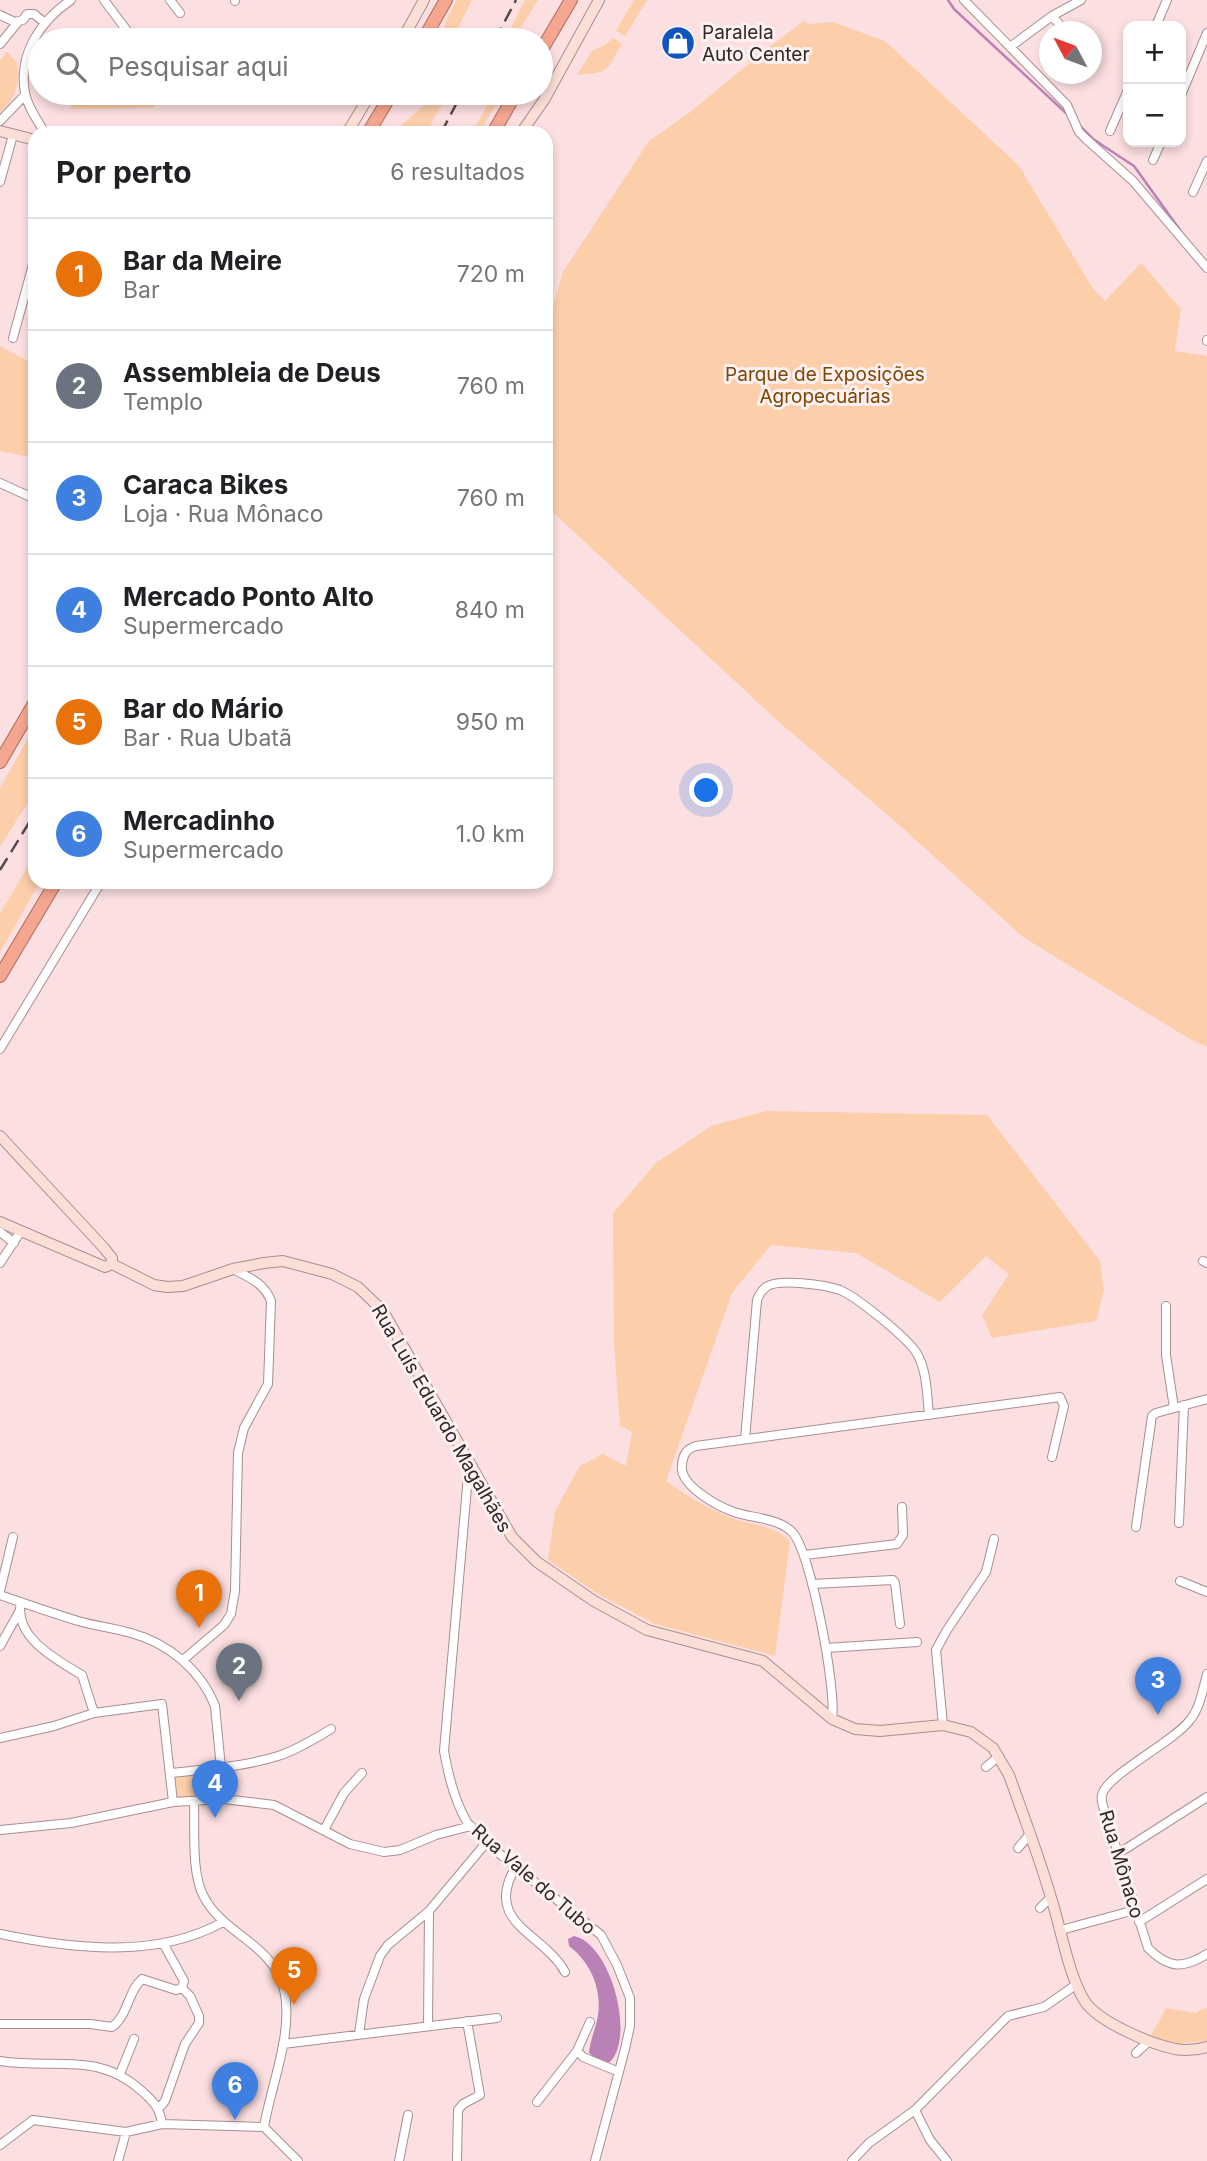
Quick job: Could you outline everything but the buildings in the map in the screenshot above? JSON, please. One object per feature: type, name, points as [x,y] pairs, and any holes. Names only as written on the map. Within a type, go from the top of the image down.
[{"type":"highway","points":[[430,28],[446,0]]},
{"type":"highway","points":[[553,30],[570,0]]},
{"type":"highway","points":[[372,126],[384,105]]},
{"type":"highway","points":[[497,126],[509,105]]},
{"type":"highway","points":[[0,762],[28,714]]},
{"type":"highway","points":[[0,976],[53,889]]},
{"type":"main road","points":[[409,28],[424,0]]},
{"type":"main road","points":[[553,84],[599,0]]},
{"type":"main road","points":[[351,126],[364,105]]},
{"type":"main road","points":[[526,126],[541,105]]},
{"type":"main road","points":[[0,131],[28,138]]},
{"type":"main road","points":[[0,1136],[104,1248],[112,1258],[112,1265]]},
{"type":"main road","name":"Rua Luís Eduardo Magalhães","points":[[0,1222],[105,1267],[112,1265],[154,1285],[183,1286],[233,1269],[283,1261],[332,1274],[358,1287],[383,1311],[469,1464],[520,1548],[594,1601],[647,1630],[763,1661],[832,1719],[855,1730],[880,1731],[943,1725],[972,1730],[999,1756],[1009,1775],[1084,2001],[1093,2011],[1149,2041],[1177,2049],[1197,2050],[1207,2047]]},
{"type":"street","points":[[41,28],[44,22],[71,0]]},
{"type":"street","points":[[104,0],[125,28]]},
{"type":"street","points":[[170,0],[180,13]]},
{"type":"street","points":[[964,0],[1067,105],[1079,132],[1133,181],[1207,268]]},
{"type":"street","points":[[1010,47],[1052,16],[1081,0]]},
{"type":"street","points":[[1158,21],[1167,0]]},
{"type":"street","points":[[0,44],[27,15],[34,14],[44,22]]},
{"type":"street","points":[[0,15],[18,22]]},
{"type":"street","points":[[1052,16],[1056,21]]},
{"type":"street","points":[[1186,84],[1207,33]]},
{"type":"street","points":[[28,51],[24,75],[28,99]]},
{"type":"street","points":[[0,121],[26,95]]},
{"type":"street","points":[[1110,131],[1123,101]]},
{"type":"street","points":[[31,105],[42,126]]},
{"type":"street","points":[[0,182],[13,135]]},
{"type":"street","points":[[1153,160],[1159,147]]},
{"type":"street","points":[[1193,192],[1207,161]]},
{"type":"street","points":[[13,338],[28,290]]},
{"type":"street","points":[[0,483],[28,496]]},
{"type":"street","points":[[0,1049],[97,889]]},
{"type":"street","points":[[0,1263],[21,1231]]},
{"type":"street","points":[[0,1232],[14,1243]]},
{"type":"street","points":[[183,1660],[224,1625],[231,1614],[238,1453],[244,1428],[268,1384],[271,1301],[267,1291],[258,1282],[233,1269]]},
{"type":"street","points":[[745,1439],[757,1300],[769,1284],[789,1283],[838,1290],[871,1311],[917,1353],[923,1371],[929,1415]]},
{"type":"street","points":[[1166,1306],[1166,1355],[1174,1408]]},
{"type":"street","points":[[832,1719],[834,1707],[827,1648],[805,1555],[798,1540],[787,1527],[727,1509],[697,1491],[683,1479],[681,1469],[685,1453],[690,1448],[745,1439],[1060,1397],[1064,1406],[1052,1457]]},
{"type":"street","points":[[1136,1527],[1151,1419],[1157,1413],[1207,1399]]},
{"type":"street","points":[[1179,1523],[1184,1405]]},
{"type":"street","name":"Rua Vale do Tubo","points":[[469,1464],[444,1751],[449,1775],[463,1814],[471,1826],[486,1843],[601,1936],[609,1947],[630,2004],[630,2025],[595,2161]]},
{"type":"street","points":[[805,1555],[897,1544],[903,1535],[902,1507]]},
{"type":"street","points":[[13,1537],[0,1593],[76,1620],[154,1641],[183,1660],[209,1692],[215,1706],[224,1799]]},
{"type":"street","points":[[943,1725],[936,1650],[986,1572],[994,1539]]},
{"type":"street","points":[[812,1584],[892,1580],[895,1583],[900,1624]]},
{"type":"street","points":[[1180,1581],[1207,1592]]},
{"type":"street","points":[[0,1646],[19,1612],[21,1602]]},
{"type":"street","points":[[19,1612],[23,1624],[43,1651],[82,1675],[94,1713]]},
{"type":"street","points":[[827,1648],[917,1642]]},
{"type":"street","name":"Rua Mônaco","points":[[1207,1674],[1196,1711],[1186,1725],[1113,1779],[1102,1795],[1103,1806],[1148,1948],[1174,1965],[1186,1965],[1207,1954]]},
{"type":"street","points":[[0,1738],[54,1726],[94,1713],[162,1704],[173,1802]]},
{"type":"street","points":[[170,1773],[279,1756],[302,1747],[331,1729]]},
{"type":"street","points":[[986,1767],[999,1756]]},
{"type":"street","points":[[324,1830],[344,1793],[362,1773]]},
{"type":"street","points":[[1119,1853],[1207,1797]]},
{"type":"street","points":[[0,1830],[71,1823],[173,1802],[224,1799],[274,1805],[350,1843],[384,1852],[400,1850],[436,1835],[471,1826]]},
{"type":"street","points":[[194,1802],[198,1882],[204,1898],[223,1922],[253,1943],[282,1983],[285,2000],[283,2044],[264,2127]]},
{"type":"street","points":[[1018,1847],[1030,1834]]},
{"type":"street","points":[[359,2034],[364,1999],[380,1956],[396,1938],[429,1911],[486,1843]]},
{"type":"street","points":[[516,1866],[509,1879],[506,1896],[513,1919],[553,1956],[565,1972]]},
{"type":"street","points":[[1139,1922],[1207,1879]]},
{"type":"street","points":[[1040,1909],[1051,1897]]},
{"type":"street","points":[[1061,1930],[1135,1910]]},
{"type":"street","points":[[428,2026],[429,1911]]},
{"type":"street","points":[[0,1934],[84,1947],[121,1947],[163,1943],[206,1931],[223,1922]]},
{"type":"street","points":[[163,1943],[184,1981],[182,1988]]},
{"type":"street","points":[[0,2024],[112,2026],[120,2021],[137,1984],[142,1979],[176,1990],[182,1988]]},
{"type":"street","points":[[852,2161],[870,2143],[915,2110],[1008,2016],[1044,2007],[1077,1984]]},
{"type":"street","points":[[159,2108],[165,2101],[185,2044],[199,2023],[199,2016],[190,1996],[182,1988]]},
{"type":"street","points":[[283,2044],[497,2018]]},
{"type":"street","points":[[457,2161],[458,2109],[480,2095],[467,2021]]},
{"type":"street","points":[[537,2102],[577,2051],[590,2022]]},
{"type":"street","points":[[120,2074],[134,2039]]},
{"type":"street","points":[[1136,2053],[1149,2041]]},
{"type":"street","points":[[577,2051],[583,2057],[619,2072]]},
{"type":"street","points":[[0,2061],[101,2067],[120,2074],[159,2108],[162,2124]]},
{"type":"street","points":[[915,2110],[930,2140],[947,2161]]},
{"type":"street","points":[[399,2161],[408,2115]]},
{"type":"street","points":[[0,2145],[33,2120],[126,2132],[162,2124],[264,2127],[298,2161]]},
{"type":"street","points":[[118,2161],[126,2132]]},
{"type":"green space","points":[[457,0],[472,0],[458,28],[444,28]]},
{"type":"green space","points":[[525,0],[538,0],[520,28],[511,28]]},
{"type":"green space","points":[[634,0],[647,0],[625,36],[616,31]]},
{"type":"green space","name":"Parque de Exposições Agropecuárias","points":[[804,21],[808,24],[833,22],[885,41],[1019,166],[1092,287],[1105,301],[1141,263],[1181,309],[1175,351],[1207,356],[1207,1047],[1023,937],[897,823],[779,722],[553,512],[553,307],[563,272],[649,141],[689,113]]},
{"type":"green space","points":[[613,38],[622,44],[606,69],[577,75],[592,51]]},
{"type":"green space","points":[[7,52],[16,61],[18,82],[9,102],[0,112],[0,60]]},
{"type":"green space","points":[[71,105],[154,105],[154,108],[71,109]]},
{"type":"green space","points":[[424,105],[442,105],[430,126],[401,126]]},
{"type":"green space","points":[[487,105],[496,105],[483,126],[476,126]]},
{"type":"green space","points":[[0,346],[28,361],[28,457],[0,451]]},
{"type":"green space","points":[[28,738],[28,802],[0,847],[0,788]]},
{"type":"green space","points":[[28,866],[28,889],[36,889],[0,952],[0,914]]},
{"type":"green space","points":[[766,1111],[987,1115],[1100,1261],[1104,1290],[1096,1321],[992,1338],[982,1315],[1009,1274],[986,1256],[940,1302],[856,1253],[771,1245],[732,1293],[666,1481],[712,1510],[769,1528],[790,1541],[775,1656],[655,1624],[598,1594],[548,1560],[555,1511],[580,1466],[603,1454],[626,1466],[632,1432],[620,1426],[614,1342],[613,1213],[656,1163],[711,1126]]},
{"type":"green space","points":[[215,1773],[217,1796],[176,1799],[174,1777]]},
{"type":"green space","points":[[1207,2007],[1207,2041],[1172,2044],[1151,2036],[1166,2008],[1196,2013]]},
{"type":"shaded area","points":[[574,1936],[587,1942],[598,1955],[615,1992],[620,2013],[620,2032],[617,2049],[610,2062],[601,2062],[589,2053],[598,2015],[598,1995],[593,1976],[583,1960],[569,1946],[568,1939]]},
{"type":"waterway","points":[[948,0],[954,9],[1067,114]]},
{"type":"waterway","points":[[1079,125],[1093,139],[1134,166],[1180,230]]},
{"type":"railway","points":[[501,28],[516,0]]},
{"type":"railway","points":[[445,126],[456,105]]},
{"type":"railway","points":[[0,870],[28,824]]},
{"type":"place","name":"Paralela Auto Center","points":[[678,43]]},
{"type":"place","name":"Bar da Meire","points":[[199,1628]]},
{"type":"place","name":"Assembleia de Deus","points":[[239,1701]]},
{"type":"place","name":"Caraca Bikes","points":[[1158,1715]]},
{"type":"place","name":"Mercado Ponto Alto","points":[[215,1818]]},
{"type":"place","name":"Bar do Mário","points":[[294,2005]]},
{"type":"place","name":"Mercadinho","points":[[235,2120]]}]
